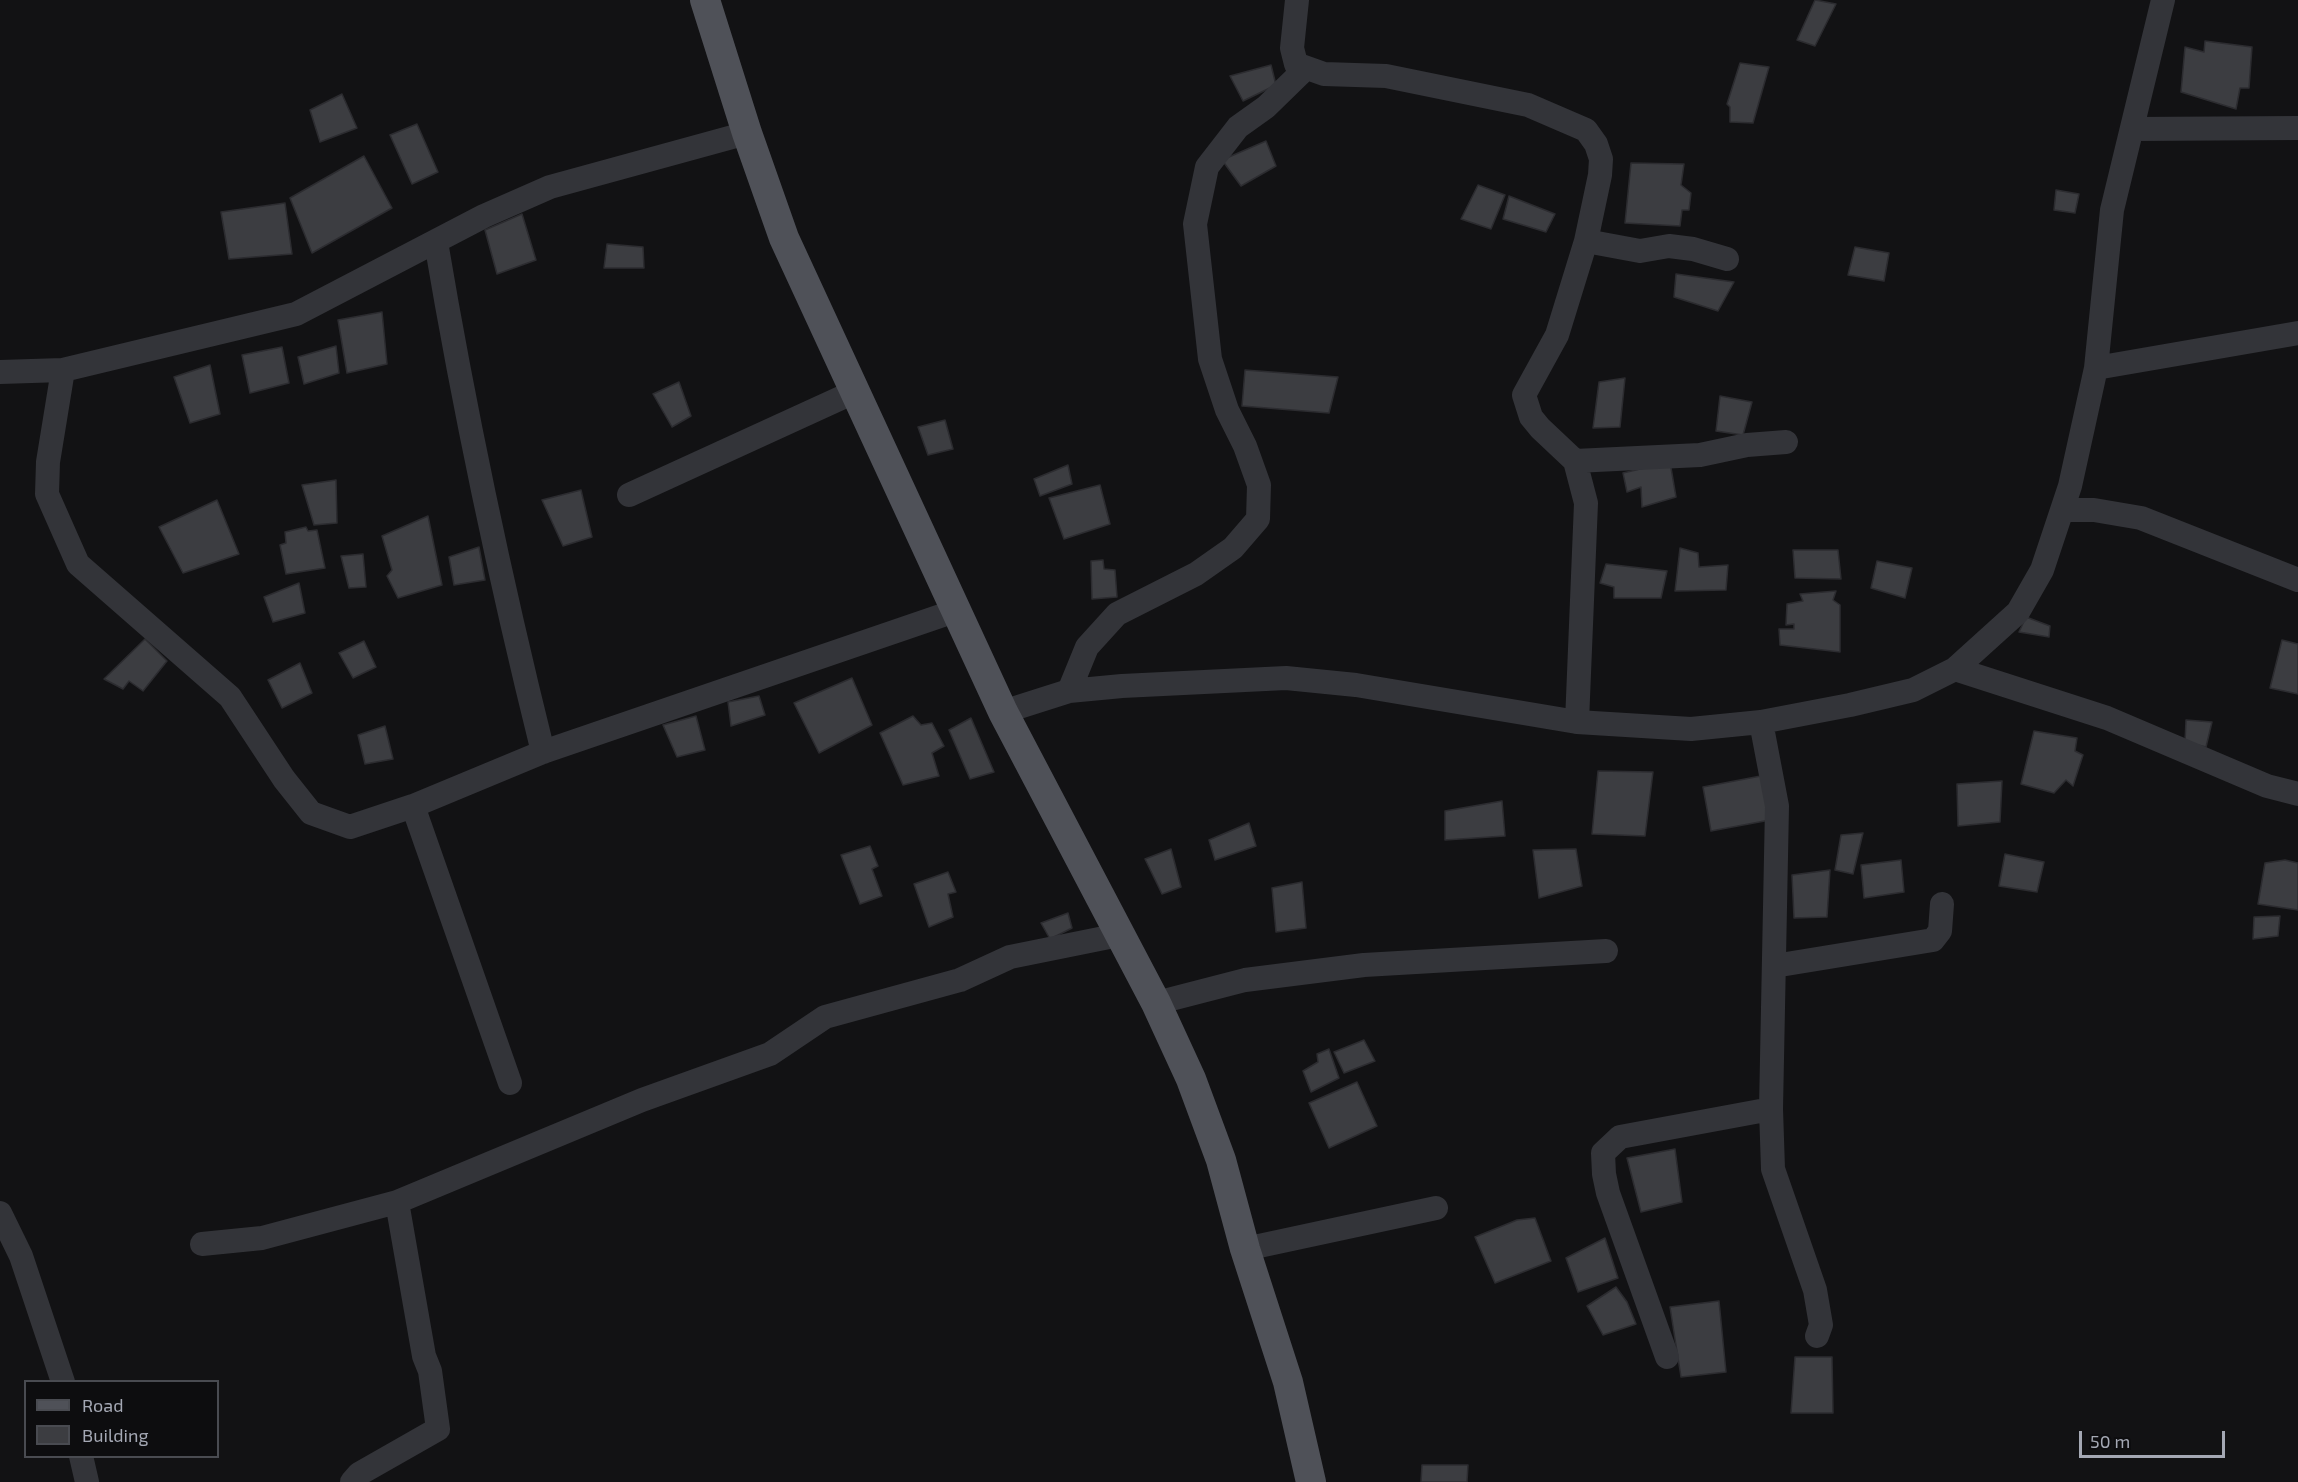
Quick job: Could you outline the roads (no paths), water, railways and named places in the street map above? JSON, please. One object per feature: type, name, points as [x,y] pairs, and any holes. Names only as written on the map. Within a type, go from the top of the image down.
[{"type":"main road","points":[[705,0],[747,133],[784,238],[1003,712],[1156,1003],[1210,1127],[1245,1249],[1288,1382],[1311,1482]]},
{"type":"street","points":[[1297,0],[1292,48],[1296,64],[1305,69],[1324,74],[1386,76],[1528,105],[1586,130],[1596,144],[1601,159],[1586,241],[1557,334],[1524,395],[1531,417],[1540,429],[1575,460],[1586,503],[1577,722]]},
{"type":"street","points":[[1003,712],[1070,692],[1122,686],[1286,678],[1356,685],[1577,722],[1691,729],[1761,722],[1913,690],[1955,669],[2018,612],[2042,570],[2062,510],[2096,368],[2112,210],[2134,129],[2163,0]]},
{"type":"street","points":[[1070,692],[1087,647],[1117,614],[1196,574],[1233,548],[1258,519],[1259,485],[1245,446],[1227,410],[1210,359],[1195,224],[1207,167],[1238,127],[1266,107],[1305,69]]},
{"type":"street","points":[[2134,129],[2298,128]]},
{"type":"street","points":[[0,372],[63,370],[296,314],[484,216],[550,187],[747,133]]},
{"type":"street","points":[[1586,241],[1640,251],[1669,246],[1693,249],[1727,259]]},
{"type":"street","points":[[436,242],[456,362],[504,595],[543,752]]},
{"type":"street","points":[[2096,368],[2298,333]]},
{"type":"street","points":[[63,370],[48,462],[47,494],[78,564],[230,697],[284,779],[311,813],[350,827],[413,806],[543,752],[955,611]]},
{"type":"street","points":[[628,495],[854,392]]},
{"type":"street","points":[[1575,460],[1700,455],[1747,445],[1786,442]]},
{"type":"street","points":[[2062,510],[2094,510],[2141,518],[2298,580]]},
{"type":"street","points":[[1955,669],[2107,718],[2267,786],[2298,794]]},
{"type":"street","points":[[1761,722],[1777,806],[1771,1110],[1773,1169],[1815,1290],[1821,1325],[1817,1336]]},
{"type":"street","points":[[413,806],[510,1083]]},
{"type":"street","points":[[1774,966],[1934,940],[1940,931],[1942,904]]},
{"type":"street","points":[[202,1244],[262,1238],[397,1202],[642,1100],[770,1054],[825,1017],[960,980],[1010,957],[1119,935]]},
{"type":"street","points":[[1156,1003],[1245,980],[1364,965],[1606,951]]},
{"type":"street","points":[[1667,1357],[1608,1193],[1603,1153],[1620,1137],[1771,1110]]},
{"type":"street","points":[[352,1482],[359,1474],[438,1429],[430,1371],[424,1356],[397,1202]]},
{"type":"street","points":[[1245,1249],[1437,1208]]},
{"type":"street","points":[[0,1213],[21,1256],[62,1380]]},
{"type":"street","points":[[81,1458],[87,1482]]}]
